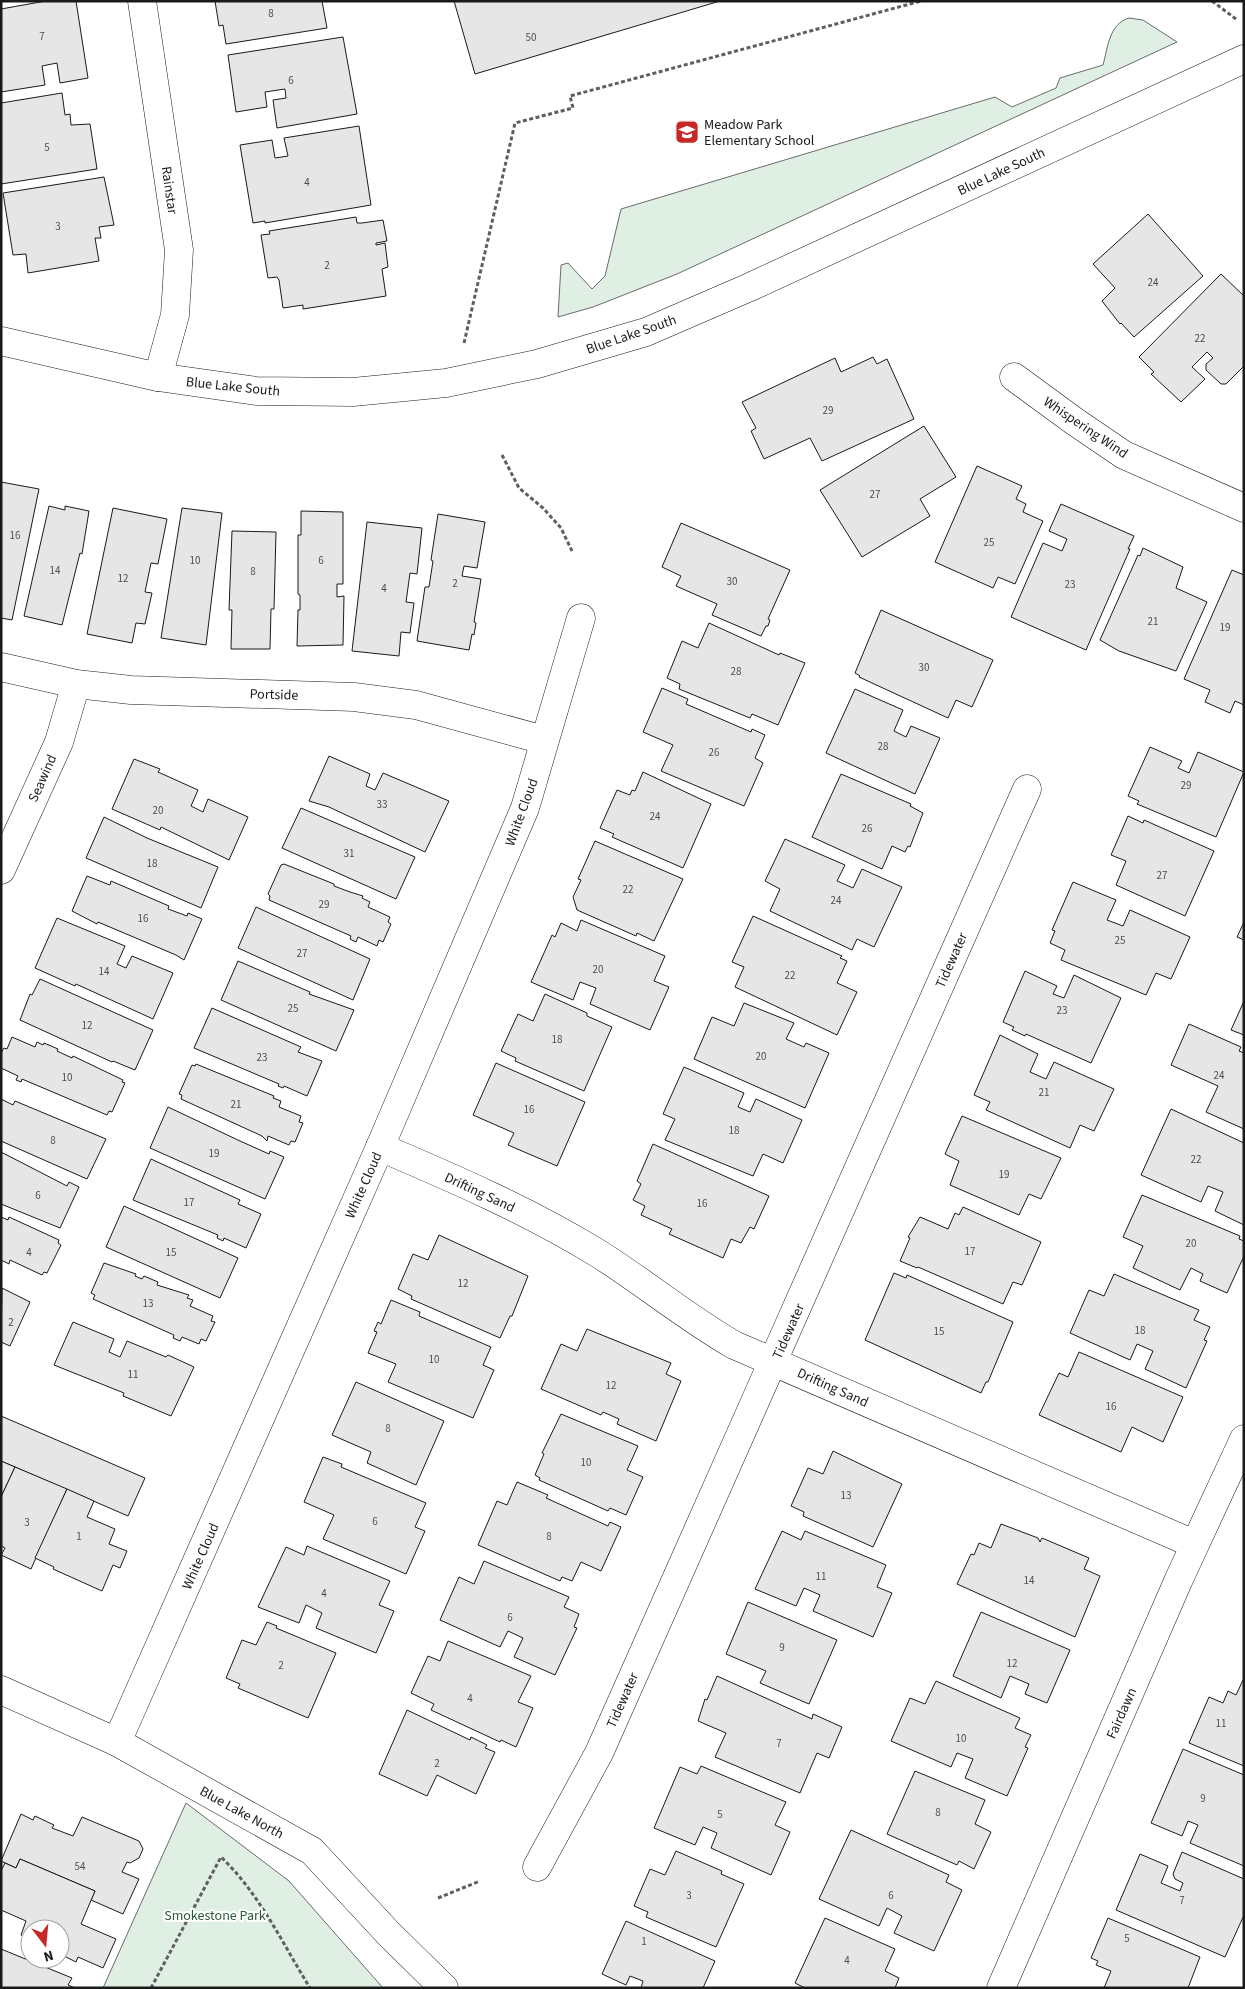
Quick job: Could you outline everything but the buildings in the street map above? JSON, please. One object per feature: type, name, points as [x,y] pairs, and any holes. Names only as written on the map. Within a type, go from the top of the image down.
[{"type":"street","name":"Rainstar","points":[[142,1],[179,250],[175,316],[158,377]]},
{"type":"street","name":"Blue Lake South","points":[[1,341],[158,377],[256,391],[353,392],[446,383],[538,364],[646,332],[1244,59]]},
{"type":"street","name":"Whispering Wind","points":[[1014,377],[1074,422],[1124,454],[1244,508]]},
{"type":"street","name":"White Cloud","points":[[117,1742],[380,1148],[525,808],[581,618]]},
{"type":"street","name":"Portside","points":[[1,667],[76,684],[131,690],[354,697],[416,705],[544,740]]},
{"type":"street","name":"Seawind","points":[[1,870],[59,742],[76,684]]},
{"type":"street","name":"Tidewater","points":[[537,1867],[599,1753],[1027,789]]},
{"type":"street","name":"Drifting Sand","points":[[380,1148],[481,1191],[541,1221],[599,1254],[721,1337],[774,1362],[1194,1544]]},
{"type":"street","name":"Fairdawn","points":[[1001,1988],[1194,1544],[1244,1439]]},
{"type":"street","name":"Blue Lake North","points":[[1,1690],[117,1742],[312,1851],[389,1934],[444,1988]]},
{"type":"path","points":[[464,343],[515,123],[573,108],[570,96],[921,1]]},
{"type":"path","points":[[1212,1],[1236,19]]},
{"type":"path","points":[[502,455],[519,488],[543,508],[561,528],[572,551]]},
{"type":"path","points":[[151,1988],[221,1857],[235,1870],[261,1906],[310,1988]]},
{"type":"path","points":[[438,1898],[480,1881]]},
{"type":"green space","points":[[1129,18],[1143,20],[1177,42],[677,274],[593,307],[558,317],[561,265],[568,263],[592,289],[605,276],[621,209],[995,97],[1012,107],[1056,88],[1060,78],[1103,65],[1113,31],[1117,25]]},
{"type":"green space","name":"Smokestone Park","points":[[186,1803],[289,1881],[383,1988],[103,1988]]},
{"type":"place","name":"Meadow Park Elementary School","points":[[687,132]]}]
